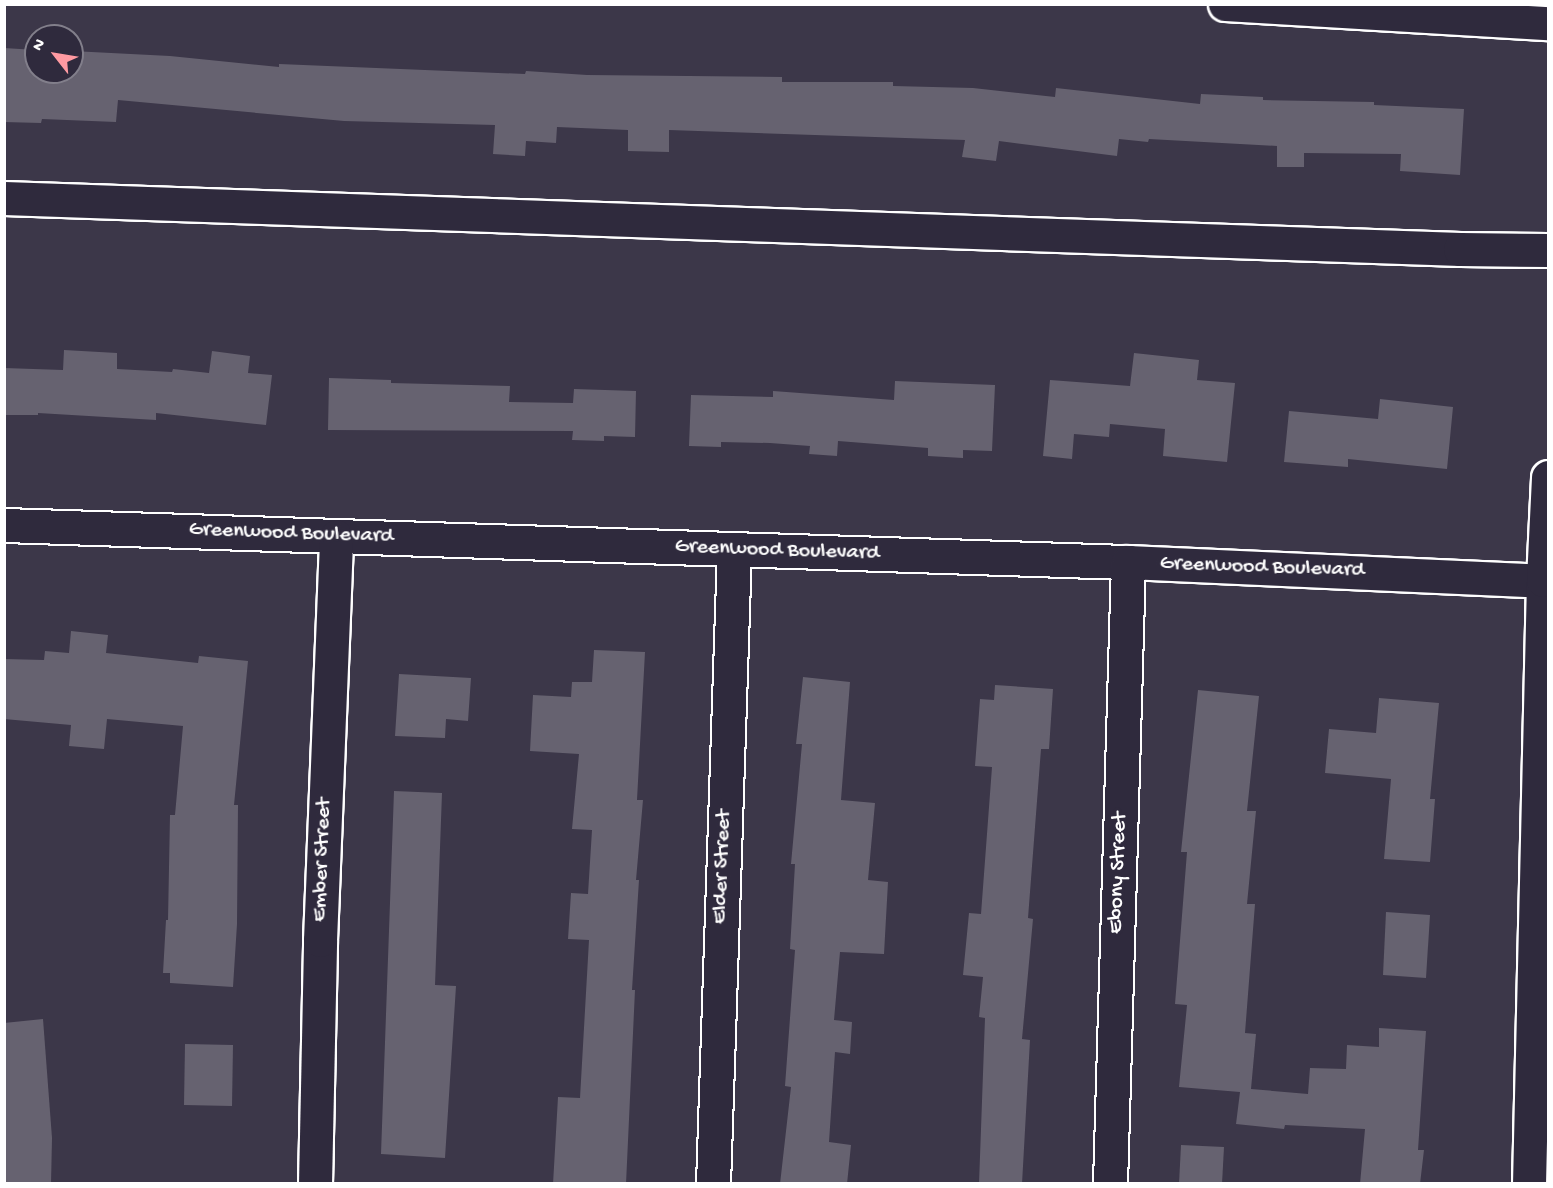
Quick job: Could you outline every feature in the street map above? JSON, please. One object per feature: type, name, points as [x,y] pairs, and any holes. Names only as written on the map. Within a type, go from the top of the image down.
[{"type":"street","points":[[1225,4],[1548,23]]},
{"type":"street","points":[[4,198],[1460,249],[1548,250]]},
{"type":"street","points":[[1529,1184],[1548,477]]},
{"type":"street","name":"Greenwood Boulevard","points":[[4,525],[1128,562],[1546,580]]},
{"type":"street","name":"Ember Street","points":[[315,1184],[320,940],[336,536]]},
{"type":"street","name":"Elder Street","points":[[713,1184],[734,550]]},
{"type":"street","name":"Ebony Street","points":[[1110,1184],[1128,562]]},
{"type":"building","points":[[4,48],[24,49],[24,84],[84,84],[84,52],[170,56],[279,67],[279,64],[525,74],[526,71],[587,75],[782,77],[782,82],[893,82],[893,86],[973,88],[1055,97],[1056,88],[1200,104],[1201,94],[1263,97],[1263,100],[1374,102],[1374,105],[1464,109],[1460,175],[1400,171],[1401,154],[1304,153],[1304,167],[1277,167],[1277,146],[1149,139],[1148,142],[1119,139],[1117,156],[999,141],[996,161],[962,157],[965,140],[669,130],[669,152],[628,151],[628,130],[557,127],[556,143],[526,141],[525,156],[493,154],[495,125],[344,121],[118,100],[116,122],[42,119],[41,123],[4,122]]},
{"type":"building","points":[[64,350],[117,353],[117,369],[172,372],[173,369],[209,373],[212,351],[250,356],[248,373],[272,375],[266,425],[156,413],[156,420],[38,413],[38,415],[4,415],[4,368],[63,370]]},
{"type":"building","points":[[1134,353],[1199,360],[1197,380],[1235,383],[1227,462],[1163,456],[1165,429],[1110,424],[1109,437],[1074,434],[1072,459],[1043,456],[1050,380],[1130,386]]},
{"type":"building","points":[[329,378],[391,380],[391,383],[510,386],[509,402],[573,403],[574,389],[636,391],[635,437],[604,436],[604,441],[572,440],[573,431],[328,430]]},
{"type":"building","points":[[895,381],[995,385],[992,451],[963,450],[963,458],[928,456],[928,448],[838,441],[837,456],[809,454],[810,446],[770,443],[721,442],[721,447],[689,446],[691,395],[773,397],[773,391],[894,400]]},
{"type":"building","points":[[1380,399],[1453,407],[1447,469],[1348,459],[1348,467],[1284,462],[1289,411],[1378,419]]},
{"type":"building","points":[[71,631],[108,635],[106,653],[198,663],[199,656],[248,661],[234,805],[238,805],[237,924],[233,987],[170,983],[170,973],[163,973],[166,920],[168,920],[170,815],[175,815],[183,726],[107,719],[104,749],[69,746],[71,725],[4,719],[4,659],[44,660],[45,651],[69,653]]},
{"type":"building","points":[[594,650],[645,652],[637,800],[643,800],[636,880],[639,880],[632,990],[635,990],[626,1184],[553,1184],[558,1097],[580,1098],[589,940],[568,939],[571,893],[588,894],[592,830],[572,829],[579,754],[530,751],[533,695],[571,697],[572,682],[592,682]]},
{"type":"building","points":[[399,674],[471,678],[468,721],[446,719],[445,738],[395,736]]},
{"type":"building","points":[[803,677],[850,682],[841,800],[875,803],[868,880],[888,882],[884,954],[840,952],[834,1020],[852,1022],[850,1054],[835,1052],[829,1142],[851,1145],[847,1184],[780,1184],[791,1087],[785,1086],[795,950],[790,949],[795,864],[791,864],[802,744],[796,744]]},
{"type":"building","points":[[995,685],[1053,689],[1049,749],[1041,749],[1028,918],[1033,919],[1022,1039],[1030,1040],[1022,1184],[979,1184],[985,1018],[979,1017],[983,977],[963,975],[969,913],[981,914],[992,767],[975,766],[980,699],[994,700]]},
{"type":"building","points":[[1198,690],[1259,696],[1247,811],[1256,811],[1247,904],[1255,904],[1245,1033],[1256,1034],[1251,1089],[1308,1094],[1310,1068],[1346,1069],[1347,1045],[1379,1047],[1379,1028],[1426,1031],[1418,1150],[1424,1150],[1420,1184],[1360,1184],[1365,1129],[1285,1125],[1284,1129],[1236,1124],[1240,1092],[1179,1087],[1187,1005],[1175,1004],[1187,852],[1181,852]]},
{"type":"building","points":[[1379,698],[1439,703],[1430,799],[1435,799],[1430,862],[1384,859],[1391,779],[1325,773],[1329,729],[1376,733]]},
{"type":"building","points":[[394,791],[442,793],[435,985],[456,986],[445,1158],[381,1154]]},
{"type":"building","points":[[1386,912],[1430,915],[1426,978],[1383,975]]},
{"type":"building","points":[[43,1019],[52,1138],[51,1184],[4,1184],[4,1023]]},
{"type":"building","points":[[185,1044],[233,1045],[232,1106],[184,1105]]},
{"type":"building","points":[[1181,1145],[1224,1147],[1222,1184],[1179,1184]]}]
